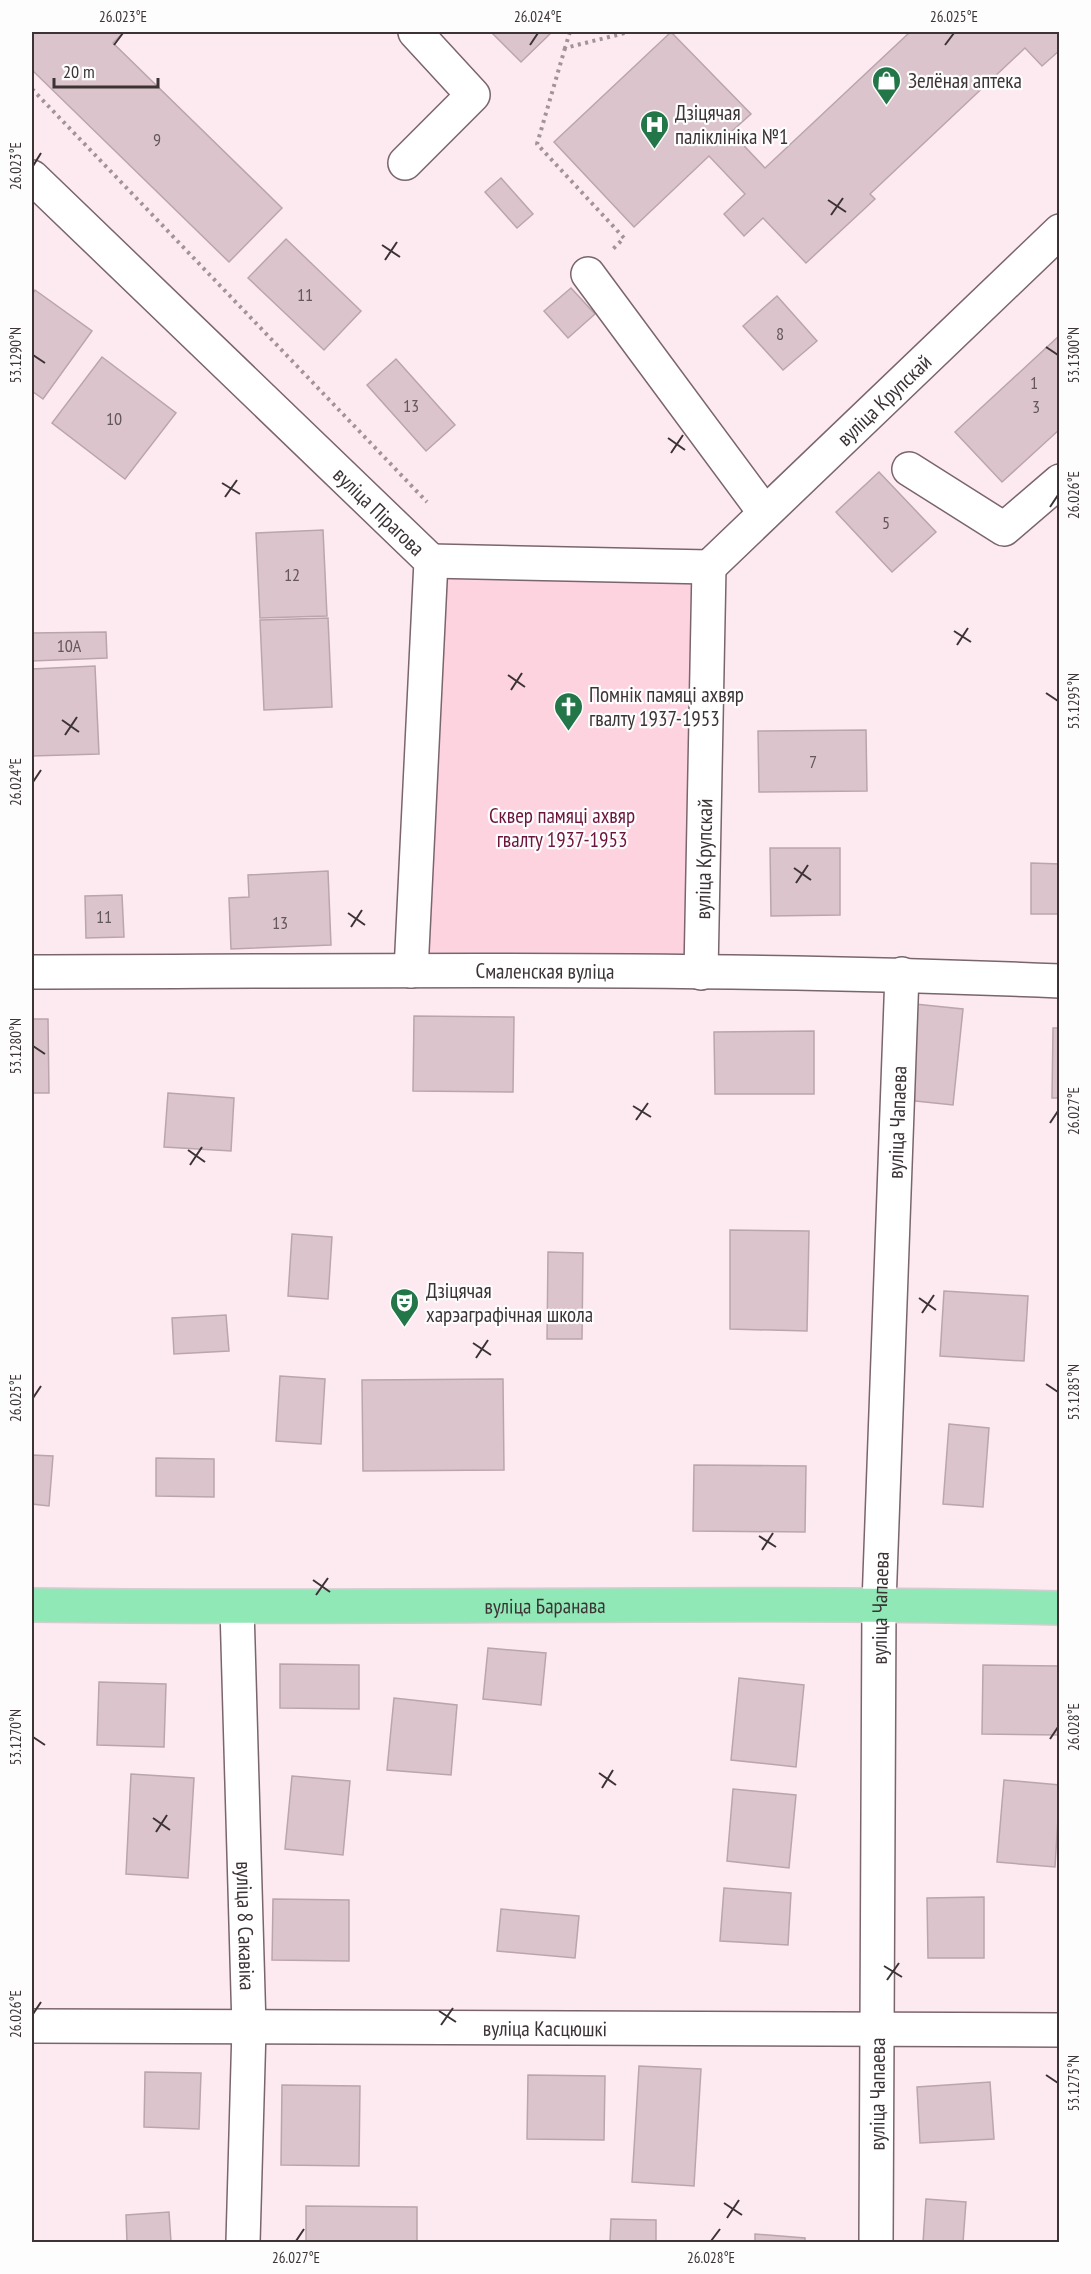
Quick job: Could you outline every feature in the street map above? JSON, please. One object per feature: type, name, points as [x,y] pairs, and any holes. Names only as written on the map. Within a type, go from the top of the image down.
[{"type":"main road","name":"вуліца Баранава","points":[[32,1605],[237,1608],[879,1604],[1059,1608]]},
{"type":"street","points":[[405,163],[473,95],[415,32]]},
{"type":"street","name":"вуліца Пірагова","points":[[32,177],[431,561],[411,971]]},
{"type":"street","name":"вуліца Крупскай","points":[[701,973],[709,567],[1059,231]]},
{"type":"street","points":[[588,274],[765,513]]},
{"type":"street","points":[[909,469],[1004,529],[1059,481]]},
{"type":"street","points":[[431,561],[709,567]]},
{"type":"street","name":"Смаленская вуліца","points":[[32,972],[411,971],[902,974],[1059,981]]},
{"type":"street","name":"вуліца Чапаева","points":[[876,2242],[875,2027],[879,1604],[902,974]]},
{"type":"street","name":"вуліца 8 Сакавіка","points":[[237,1608],[249,2028],[243,2242]]},
{"type":"street","name":"вуліца Касцюшкі","points":[[32,2026],[875,2027],[1059,2030]]},
{"type":"path","points":[[570,32],[537,144],[624,238],[588,274]]},
{"type":"path","points":[[565,48],[629,32]]},
{"type":"path","points":[[32,89],[427,502]]},
{"type":"green space","name":"Сквер памяці ахвяр гвалту 1937-1953","points":[[438,567],[703,574],[695,966],[419,962]]},
{"type":"building","points":[[32,32],[124,32],[113,43],[282,208],[229,262],[32,70]]},
{"type":"building","points":[[491,32],[552,32],[521,62]]},
{"type":"building","name":"Дзіцячая паліклініка №1","points":[[671,32],[751,114],[731,132],[765,168],[910,32],[1060,32],[1060,50],[1042,66],[1025,48],[870,194],[875,199],[806,263],[763,218],[744,236],[724,214],[745,194],[709,156],[634,227],[554,142]]},
{"type":"building","points":[[501,178],[533,214],[517,228],[485,192]]},
{"type":"building","points":[[286,239],[361,311],[324,350],[248,278]]},
{"type":"building","points":[[571,288],[595,314],[568,338],[544,311]]},
{"type":"building","points":[[35,290],[92,331],[43,399],[32,391],[32,295]]},
{"type":"building","points":[[777,296],[817,341],[783,370],[743,326]]},
{"type":"building","points":[[1060,335],[1060,429],[1002,482],[955,432]]},
{"type":"building","points":[[102,357],[176,413],[125,479],[52,423]]},
{"type":"building","points":[[396,359],[455,425],[426,451],[367,385]]},
{"type":"building","points":[[879,472],[936,532],[892,572],[836,512]]},
{"type":"building","points":[[323,530],[327,616],[260,618],[256,533]]},
{"type":"building","points":[[328,618],[332,707],[264,710],[260,620]]},
{"type":"building","points":[[106,632],[107,658],[32,661],[32,633]]},
{"type":"building","points":[[95,666],[99,754],[32,756],[32,669]]},
{"type":"building","points":[[866,730],[867,791],[759,792],[758,731]]},
{"type":"building","points":[[770,848],[840,848],[840,915],[771,916]]},
{"type":"building","points":[[1031,863],[1060,864],[1060,914],[1031,914]]},
{"type":"building","points":[[328,871],[331,945],[231,949],[229,898],[249,897],[248,875]]},
{"type":"building","points":[[122,895],[124,937],[86,938],[85,896]]},
{"type":"building","points":[[915,1004],[963,1009],[953,1105],[906,1100]]},
{"type":"building","points":[[414,1016],[514,1017],[513,1092],[413,1091]]},
{"type":"building","points":[[32,1019],[48,1019],[49,1093],[32,1093]]},
{"type":"building","points":[[1053,1028],[1060,1028],[1060,1098],[1052,1098]]},
{"type":"building","points":[[814,1031],[814,1094],[715,1094],[714,1032]]},
{"type":"building","points":[[168,1093],[234,1098],[231,1151],[164,1147]]},
{"type":"building","points":[[730,1230],[809,1231],[807,1331],[730,1329]]},
{"type":"building","points":[[292,1234],[332,1237],[328,1299],[288,1296]]},
{"type":"building","points":[[548,1252],[583,1253],[582,1339],[547,1339]]},
{"type":"building","points":[[944,1291],[1028,1296],[1024,1361],[940,1356]]},
{"type":"building","points":[[226,1315],[229,1351],[174,1354],[172,1318]]},
{"type":"building","points":[[280,1376],[325,1379],[321,1444],[276,1441]]},
{"type":"building","points":[[503,1379],[504,1470],[363,1471],[362,1380]]},
{"type":"building","points":[[949,1424],[989,1428],[983,1507],[943,1504]]},
{"type":"building","points":[[32,1455],[53,1456],[49,1506],[32,1504]]},
{"type":"building","points":[[156,1458],[214,1459],[214,1497],[156,1496]]},
{"type":"building","points":[[694,1465],[806,1466],[805,1532],[693,1531]]},
{"type":"building","points":[[488,1648],[546,1653],[541,1705],[483,1699]]},
{"type":"building","points":[[280,1664],[359,1665],[359,1709],[280,1708]]},
{"type":"building","points":[[983,1665],[1060,1666],[1060,1735],[982,1734]]},
{"type":"building","points":[[739,1678],[804,1685],[796,1767],[731,1760]]},
{"type":"building","points":[[99,1682],[166,1684],[164,1747],[97,1745]]},
{"type":"building","points":[[394,1698],[457,1705],[451,1775],[387,1770]]},
{"type":"building","points":[[131,1774],[194,1778],[188,1878],[126,1874]]},
{"type":"building","points":[[292,1776],[350,1781],[343,1855],[285,1849]]},
{"type":"building","points":[[1004,1780],[1060,1785],[1055,1867],[997,1862]]},
{"type":"building","points":[[733,1789],[796,1795],[789,1868],[727,1861]]},
{"type":"building","points":[[724,1888],[791,1893],[788,1945],[720,1941]]},
{"type":"building","points":[[984,1897],[984,1958],[928,1958],[927,1898]]},
{"type":"building","points":[[273,1899],[349,1900],[349,1961],[272,1960]]},
{"type":"building","points":[[501,1909],[579,1916],[575,1958],[497,1951]]},
{"type":"building","points":[[639,2066],[701,2069],[694,2186],[632,2182]]},
{"type":"building","points":[[145,2072],[201,2073],[199,2129],[144,2127]]},
{"type":"building","points":[[528,2075],[605,2076],[604,2140],[527,2139]]},
{"type":"building","points":[[990,2082],[994,2139],[920,2143],[917,2087]]},
{"type":"building","points":[[282,2085],[360,2086],[359,2166],[281,2165]]},
{"type":"building","points":[[926,2199],[966,2202],[963,2242],[923,2242]]},
{"type":"building","points":[[306,2206],[417,2207],[417,2242],[306,2242]]},
{"type":"building","points":[[169,2212],[171,2242],[127,2242],[126,2215]]},
{"type":"building","points":[[611,2219],[656,2220],[656,2242],[610,2242]]},
{"type":"building","points":[[755,2234],[805,2238],[805,2242],[755,2242]]},
{"type":"place","name":"Зелёная аптека","points":[[887,106]]},
{"type":"place","name":"Дзіцячая паліклініка №1","points":[[654,150]]},
{"type":"place","name":"Помнік памяці ахвяр гвалту 1937-1953","points":[[568,732]]},
{"type":"place","name":"Дзіцячая харэаграфічная школа","points":[[405,1328]]}]
